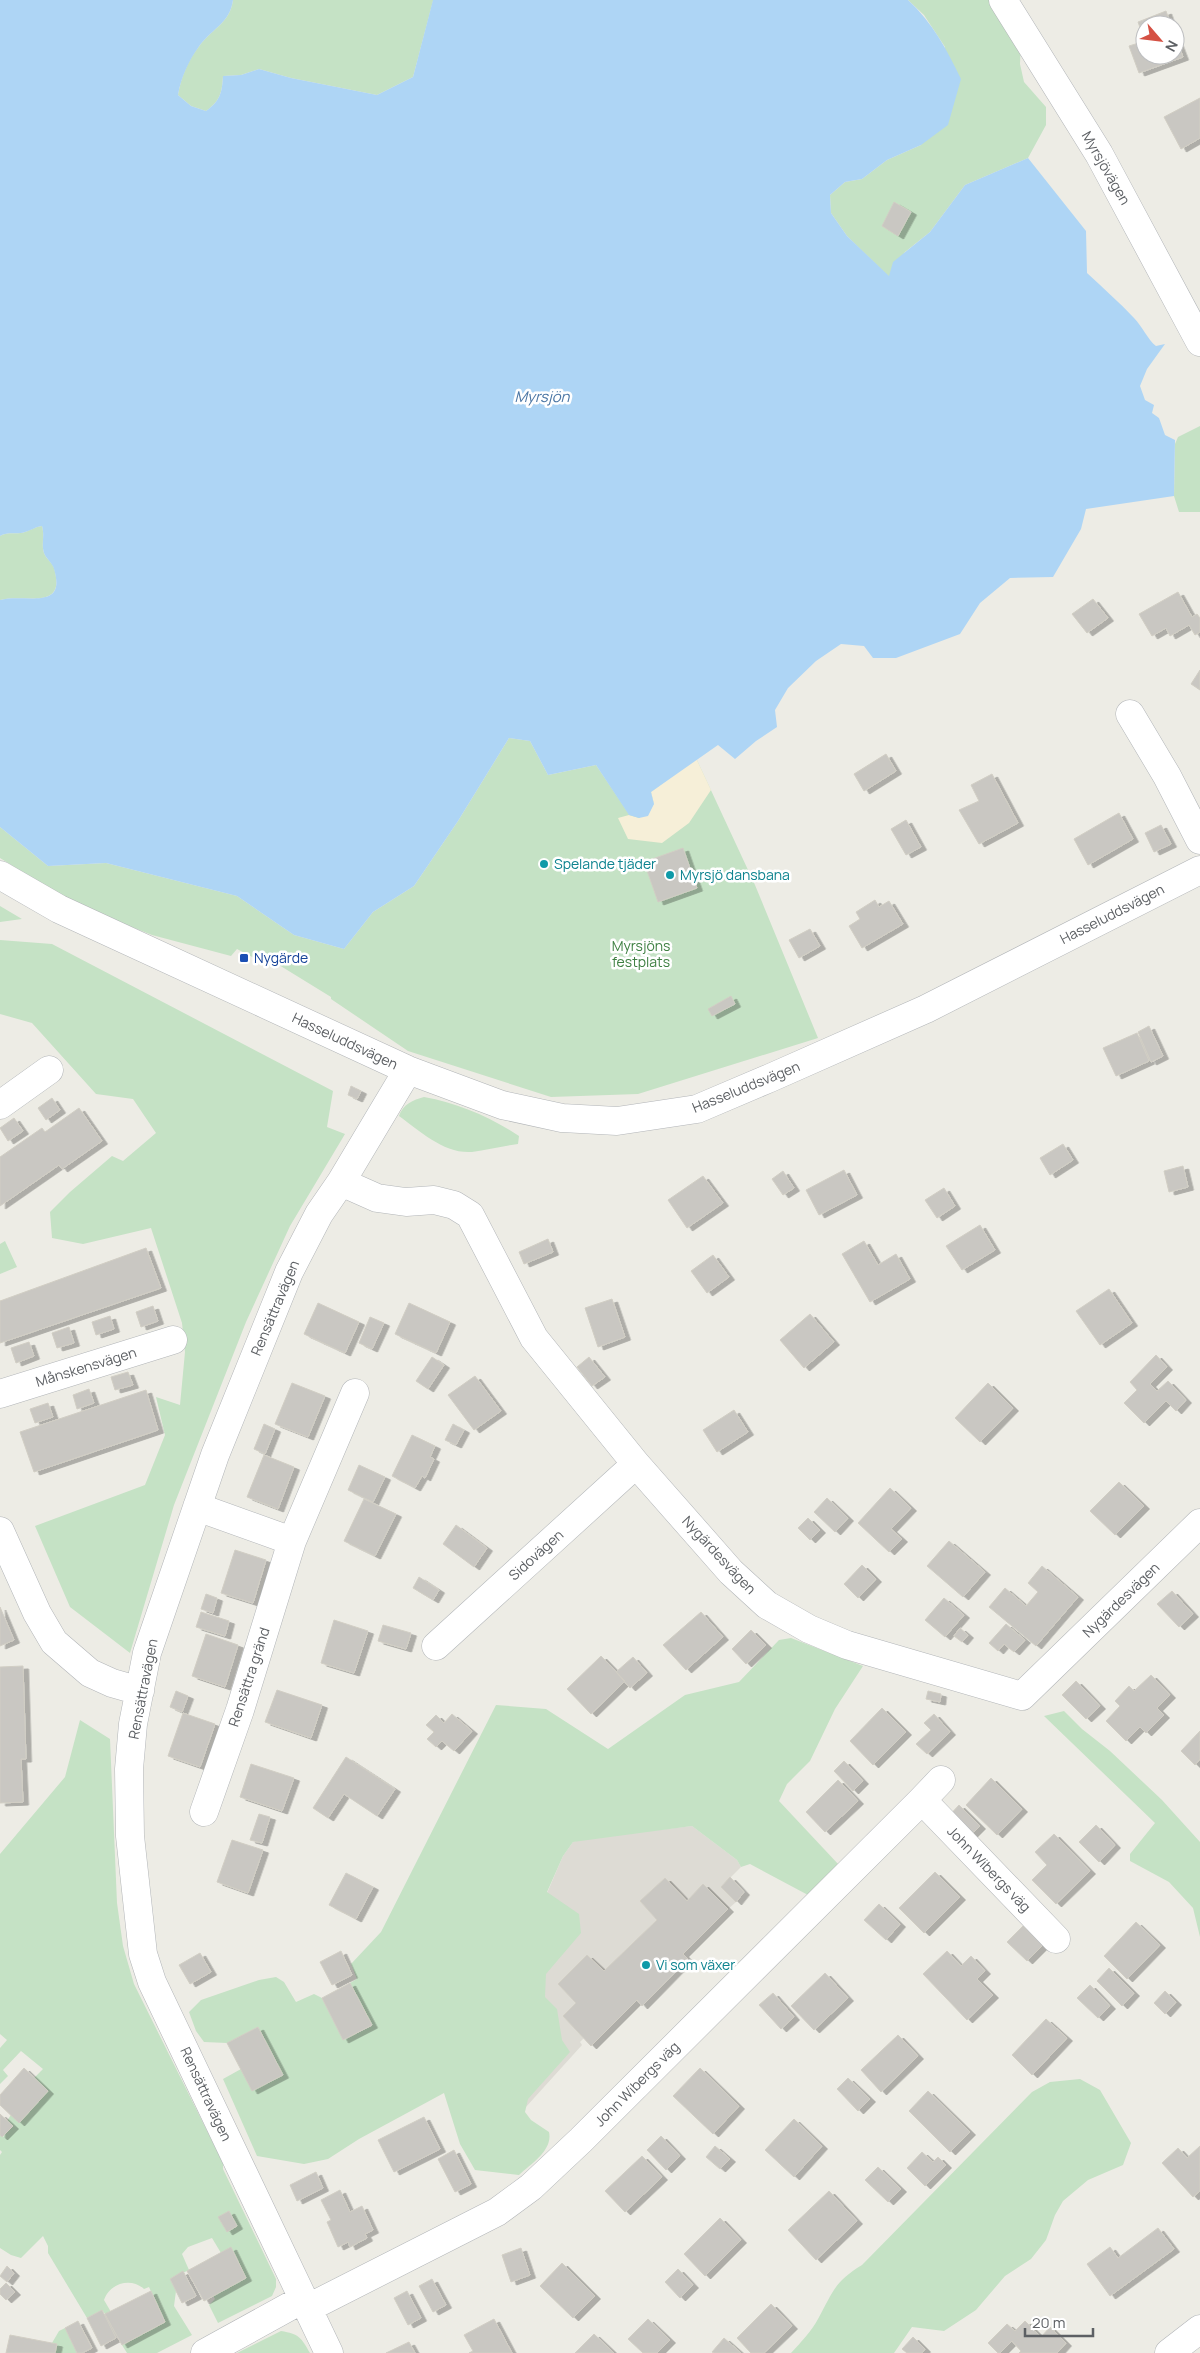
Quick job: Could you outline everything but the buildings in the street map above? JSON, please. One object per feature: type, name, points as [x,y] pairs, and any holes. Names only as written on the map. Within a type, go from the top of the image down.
[{"type":"street","name":"Myrsjövägen","points":[[1003,0],[1099,154],[1200,342]]},
{"type":"street","points":[[1130,714],[1167,776],[1200,840]]},
{"type":"street","name":"Hasseluddsvägen","points":[[0,875],[59,909],[408,1070],[502,1105],[562,1118],[617,1121],[697,1109],[926,1009],[1200,870]]},
{"type":"street","points":[[0,1105],[49,1070]]},
{"type":"street","name":"Rensättravägen","points":[[329,2353],[152,1982],[143,1954],[130,1836],[130,1769],[133,1724],[147,1653],[196,1507],[234,1404],[290,1272],[319,1214],[341,1182],[408,1070]]},
{"type":"street","name":"Nygärdesvägen","points":[[341,1182],[377,1198],[406,1202],[434,1200],[454,1205],[470,1215],[534,1338],[636,1464],[731,1572],[767,1605],[809,1628],[847,1644],[1022,1696],[1200,1523]]},
{"type":"street","name":"Månskensvägen","points":[[0,1394],[173,1340]]},
{"type":"street","name":"Rensättra gränd","points":[[204,1812],[240,1710],[292,1542],[355,1393]]},
{"type":"street","name":"Sidovägen","points":[[436,1646],[636,1464]]},
{"type":"street","points":[[196,1507],[292,1542]]},
{"type":"street","points":[[0,1531],[37,1613],[54,1642],[90,1673],[112,1683],[140,1690]]},
{"type":"street","name":"John Wibergs väg","points":[[205,2353],[305,2303],[497,2212],[531,2187],[941,1780]]},
{"type":"street","name":"John Wibergs väg","points":[[922,1800],[1056,1939]]},
{"type":"street","points":[[1169,2353],[1200,2330]]},
{"type":"shaded area","points":[[692,1826],[737,1860],[741,1867],[721,1887],[736,1902],[728,1909],[703,1885],[687,1901],[665,1878],[640,1901],[657,1920],[576,2003],[584,2038],[580,2042],[582,2045],[525,2108],[538,1914],[563,1856],[573,1842],[588,1838]]},
{"type":"green space","points":[[233,0],[433,1],[413,77],[377,95],[291,78],[259,69],[241,75],[223,76],[219,96],[206,111],[191,106],[178,95],[179,88],[192,57],[205,39],[225,20]]},
{"type":"green space","points":[[908,0],[997,0],[1021,39],[1020,64],[1024,82],[1046,107],[1046,125],[1028,158],[965,185],[930,232],[905,252],[889,277],[847,236],[831,213],[830,195],[845,182],[862,179],[887,160],[921,145],[945,47],[924,15]]},
{"type":"green space","points":[[1200,426],[1200,512],[1179,512],[1174,496],[1175,444],[1178,437]]},
{"type":"green space","points":[[42,526],[44,553],[54,568],[56,582],[54,591],[49,596],[41,598],[10,598],[0,600],[0,536],[22,533]]},
{"type":"green space","name":"Myrsjöns festplats","points":[[509,738],[530,741],[548,775],[596,765],[629,814],[654,804],[651,792],[696,758],[755,885],[818,1038],[638,1094],[551,1097],[408,1051],[331,999],[331,997],[279,965],[269,966],[237,949],[231,956],[152,935],[74,904],[0,858],[0,827],[48,866],[106,863],[237,896],[294,935],[344,949],[373,912],[414,886],[458,821]]},
{"type":"green space","points":[[0,906],[22,919],[0,922]]},
{"type":"green space","points":[[0,940],[52,944],[333,1091],[327,1127],[345,1134],[290,1226],[246,1322],[174,1505],[130,1653],[70,1607],[35,1526],[145,1485],[165,1435],[156,1397],[180,1405],[185,1352],[182,1323],[151,1228],[83,1244],[52,1238],[50,1212],[112,1156],[123,1161],[156,1133],[133,1099],[96,1094],[32,1023],[0,1014]]},
{"type":"green space","points":[[424,1097],[461,1107],[497,1123],[519,1136],[518,1144],[472,1152],[462,1152],[442,1145],[424,1135],[399,1116],[403,1108],[409,1103]]},
{"type":"green space","points":[[5,1241],[17,1267],[0,1274],[0,1244]]},
{"type":"green space","points":[[791,1638],[863,1666],[835,1709],[810,1761],[787,1784],[779,1801],[839,1865],[808,1895],[750,1864],[741,1867],[737,1860],[692,1826],[573,1842],[563,1856],[547,1892],[579,1914],[581,1933],[546,1974],[545,1997],[557,2009],[562,2040],[570,2052],[528,2099],[525,2112],[531,2120],[549,2132],[548,2145],[535,2161],[519,2175],[475,2170],[460,2144],[444,2093],[359,2139],[328,2159],[304,2164],[257,2156],[223,2079],[241,2069],[282,2075],[258,2027],[227,2043],[204,2042],[196,2031],[189,2012],[201,2000],[259,1980],[276,1977],[284,1982],[296,2002],[314,1994],[322,1998],[343,2040],[372,2026],[350,1983],[357,1979],[351,1964],[381,1932],[496,1705],[546,1709],[608,1749],[685,1695],[739,1682],[779,1640]]},
{"type":"green space","points":[[1064,1711],[1162,1800],[1200,1842],[1200,1937],[1193,1908],[1169,1882],[1130,1861],[1130,1854],[1155,1823],[1044,1716]]},
{"type":"green space","points":[[80,1720],[110,1739],[117,1903],[123,1946],[134,1984],[223,2163],[223,2169],[276,2279],[276,2287],[272,2296],[218,2323],[209,2305],[215,2299],[213,2296],[246,2278],[221,2253],[212,2238],[188,2247],[182,2254],[189,2270],[170,2279],[176,2291],[174,2306],[192,2335],[157,2353],[127,2353],[122,2345],[165,2322],[149,2287],[144,2289],[133,2283],[116,2286],[111,2289],[104,2300],[111,2312],[105,2314],[102,2310],[87,2318],[48,2253],[48,2246],[43,2236],[21,2258],[11,2255],[0,2248],[0,2155],[2,2152],[0,2150],[0,2135],[3,2137],[12,2126],[7,2121],[34,2078],[43,2069],[21,2051],[3,2070],[8,2076],[0,2084],[0,2048],[7,2040],[0,2034],[0,1854],[65,1777]]},
{"type":"green space","points":[[1080,2079],[1100,2090],[1131,2143],[1123,2165],[1088,2180],[1063,2201],[1055,2215],[1046,2240],[1031,2259],[1005,2276],[976,2310],[944,2331],[912,2327],[894,2353],[791,2353],[806,2337],[840,2282],[862,2265],[1032,2092],[1050,2082]]},
{"type":"green space","points":[[65,2328],[77,2353],[55,2353],[52,2343],[59,2331]]},
{"type":"green space","points":[[281,2331],[292,2333],[299,2337],[310,2353],[237,2353]]},
{"type":"sand","points":[[696,758],[711,790],[689,823],[662,843],[628,839],[618,818],[629,815],[639,818],[654,804],[651,792]]},
{"type":"water","name":"Myrsjön","points":[[0,0],[233,0],[225,20],[205,39],[192,57],[179,88],[178,95],[191,106],[206,111],[219,96],[223,76],[241,75],[259,69],[291,78],[377,95],[413,77],[433,0],[908,0],[932,27],[945,47],[961,79],[948,125],[921,145],[887,160],[862,179],[845,182],[830,195],[831,213],[847,236],[889,276],[893,262],[930,232],[965,185],[1028,158],[1086,231],[1087,273],[1134,318],[1156,346],[1165,344],[1147,369],[1140,386],[1145,400],[1154,405],[1152,413],[1159,418],[1165,435],[1175,440],[1174,496],[1086,509],[1081,529],[1053,577],[1010,578],[980,603],[960,634],[896,658],[873,658],[864,646],[841,644],[816,661],[788,688],[775,710],[777,727],[756,741],[735,759],[718,745],[651,792],[654,804],[648,816],[639,818],[629,815],[596,765],[548,775],[530,741],[509,738],[458,821],[414,886],[373,912],[344,949],[294,935],[237,896],[106,863],[48,866],[0,827],[0,600],[49,596],[54,591],[56,582],[54,569],[44,553],[42,526],[22,533],[0,536]]},
{"type":"place","name":"Spelande tjäder","points":[[544,864]]},
{"type":"place","name":"Myrsjö dansbana","points":[[670,875]]},
{"type":"place","name":"Nygärde","points":[[244,958]]},
{"type":"place","name":"Vi som växer","points":[[646,1965]]}]
